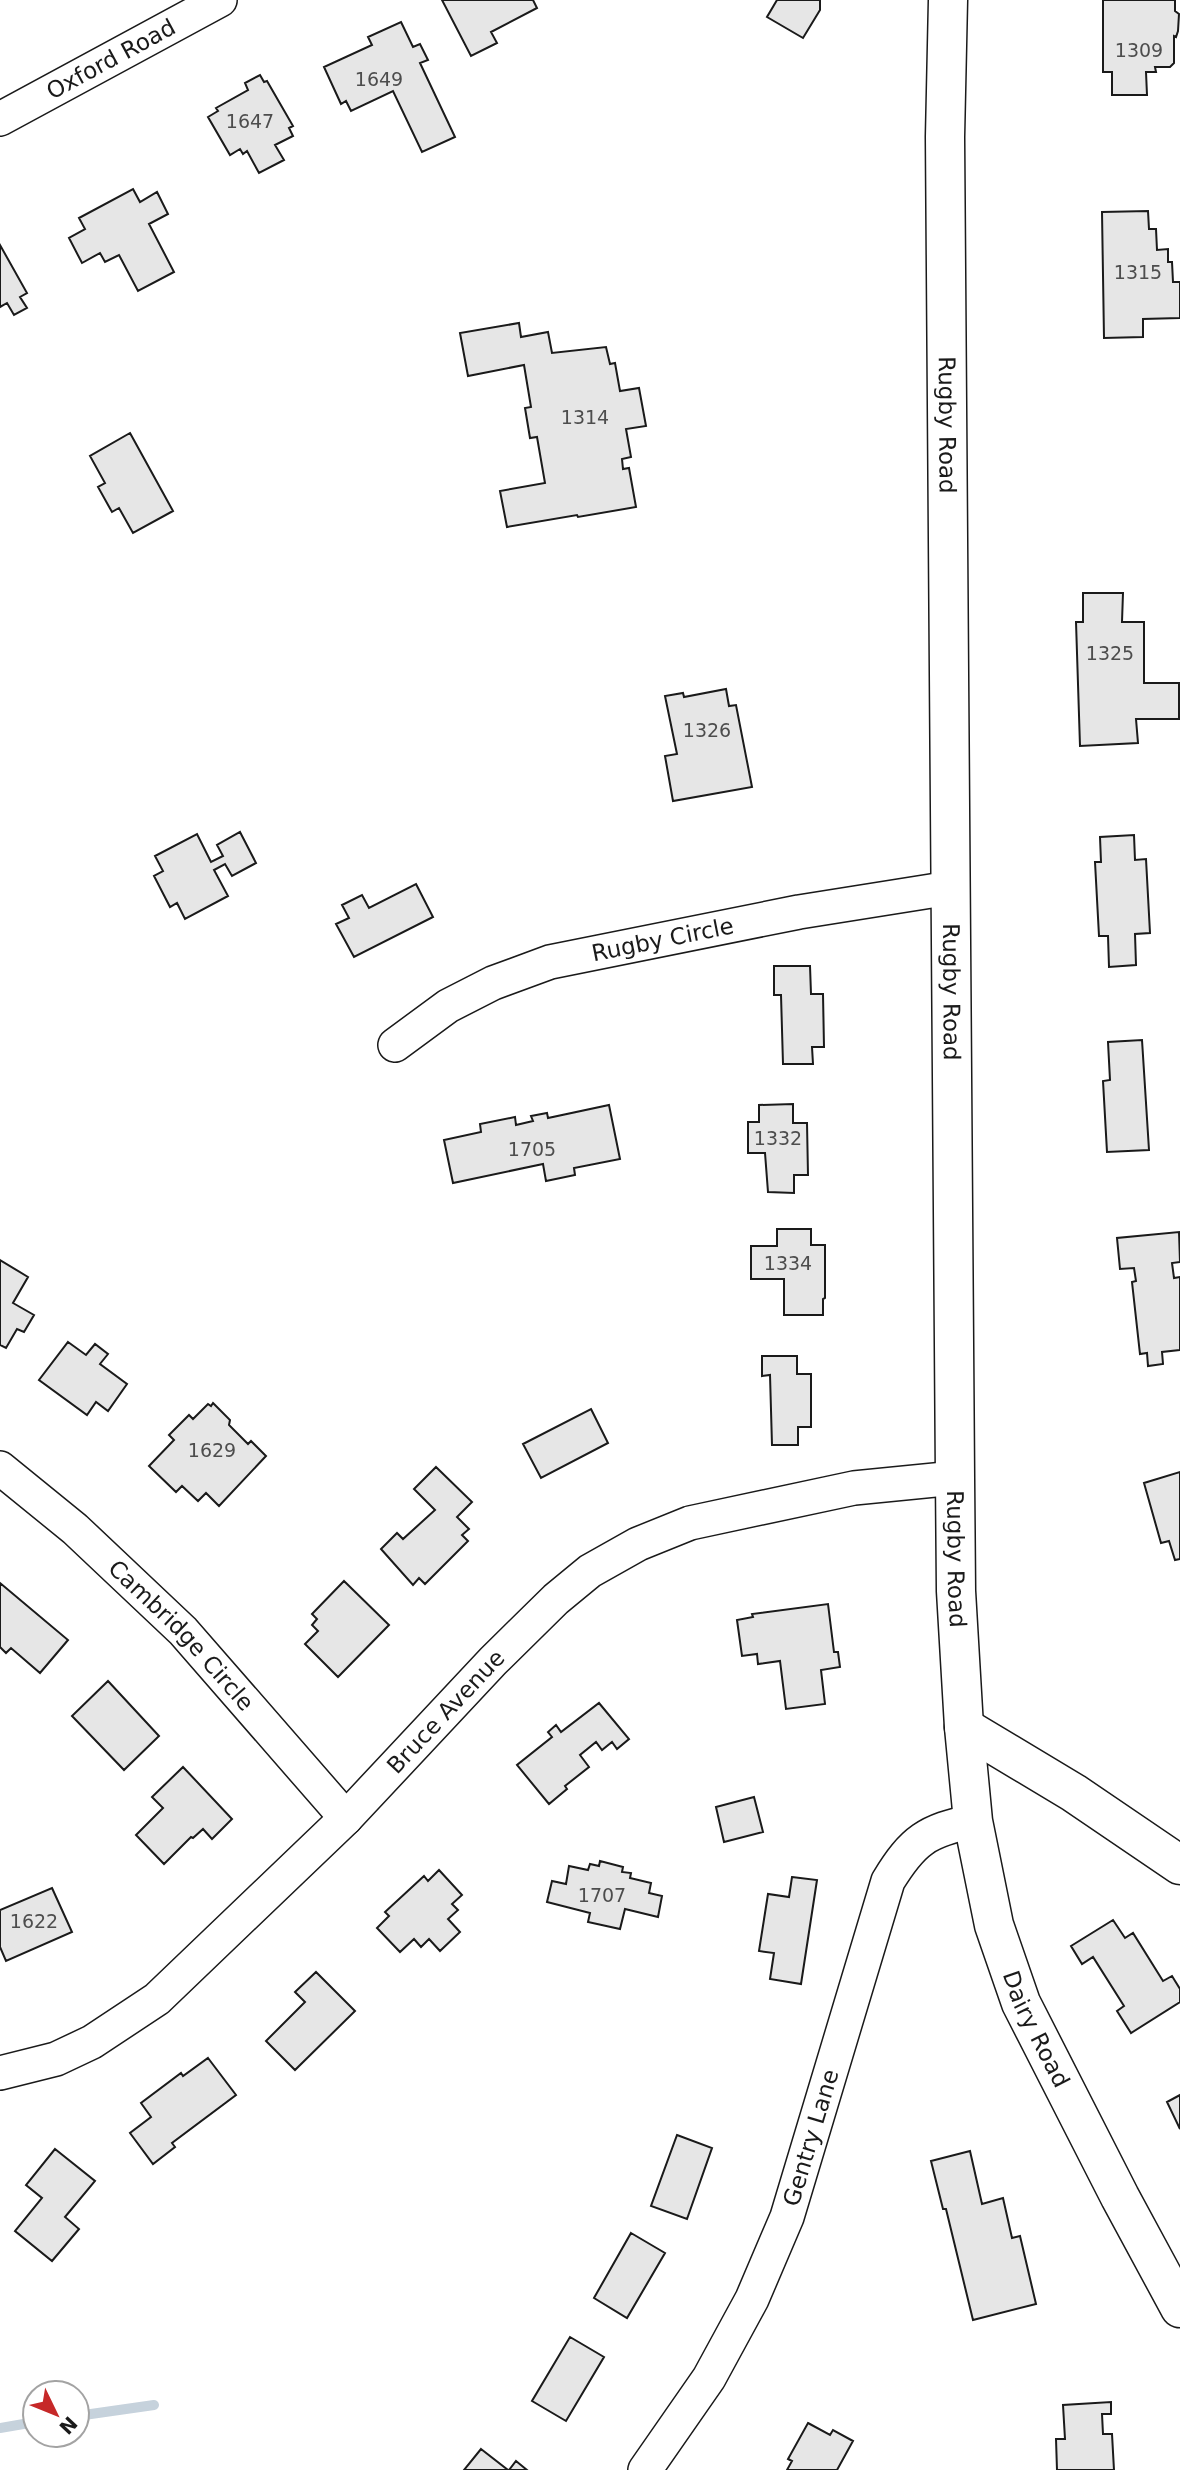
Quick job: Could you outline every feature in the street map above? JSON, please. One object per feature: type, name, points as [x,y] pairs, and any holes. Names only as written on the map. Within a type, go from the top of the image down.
[{"type":"street","name":"Oxford Road","points":[[0,119],[220,0]]},
{"type":"street","name":"Rugby Road","points":[[947,0],[945,148],[956,1591],[964,1727]]},
{"type":"street","name":"Rugby Circle","points":[[395,1045],[448,1006],[493,983],[550,962],[799,912],[950,888]]},
{"type":"street","name":"Cambridge Circle","points":[[0,1468],[75,1529],[183,1631],[346,1818]]},
{"type":"street","name":"Bruce Avenue","points":[[0,2073],[56,2059],[92,2042],[157,1999],[346,1818],[493,1661],[556,1599],[590,1572],[638,1544],[690,1523],[840,1491],[955,1478]]},
{"type":"street","name":"Dairy Road","points":[[964,1727],[973,1821],[994,1925],[1021,2003],[1180,2308]]},
{"type":"street","points":[[964,1727],[1074,1793],[1180,1866]]},
{"type":"street","name":"Gentry Lane","points":[[645,2470],[709,2378],[752,2299],[787,2217],[888,1881],[903,1856],[920,1840],[943,1828],[973,1821]]},
{"type":"building","points":[[442,0],[533,0],[537,8],[491,32],[497,43],[471,56]]},
{"type":"building","points":[[777,0],[820,0],[820,10],[803,38],[767,17]]},
{"type":"building","points":[[1103,0],[1175,0],[1175,11],[1179,14],[1178,31],[1176,37],[1174,36],[1174,63],[1170,67],[1155,67],[1156,72],[1146,72],[1147,95],[1112,95],[1112,72],[1103,72]]},
{"type":"building","points":[[401,22],[413,47],[420,44],[428,60],[420,63],[455,137],[422,152],[393,91],[351,111],[346,101],[341,104],[324,67],[372,45],[368,37]]},
{"type":"building","points":[[260,75],[264,82],[267,81],[293,126],[289,128],[293,136],[275,145],[284,160],[259,173],[247,151],[243,154],[240,149],[230,155],[208,117],[218,111],[216,108],[248,90],[245,83]]},
{"type":"building","points":[[133,189],[140,202],[157,192],[168,214],[149,224],[174,272],[138,291],[119,255],[105,262],[100,253],[82,263],[69,238],[85,229],[79,218]]},
{"type":"building","points":[[1148,211],[1149,229],[1156,229],[1157,250],[1168,249],[1173,282],[1180,282],[1180,318],[1143,319],[1143,337],[1104,338],[1102,212]]},
{"type":"building","points":[[0,245],[27,293],[20,297],[27,308],[14,315],[7,303],[0,307]]},
{"type":"building","points":[[519,323],[521,337],[548,332],[552,353],[606,347],[610,364],[615,363],[620,391],[639,388],[646,426],[626,429],[631,457],[622,459],[623,469],[629,468],[636,507],[507,527],[500,491],[545,483],[537,437],[530,438],[525,408],[531,407],[524,365],[468,376],[460,333]]},
{"type":"building","points":[[130,433],[173,511],[133,533],[119,508],[112,512],[98,487],[105,483],[90,456]]},
{"type":"building","points":[[1083,593],[1123,593],[1122,622],[1144,622],[1144,683],[1179,683],[1179,719],[1136,719],[1138,743],[1080,746],[1076,622],[1083,622]]},
{"type":"building","points":[[726,689],[729,706],[736,705],[752,787],[673,801],[665,756],[677,754],[665,696],[683,693],[684,697]]},
{"type":"building","points":[[240,832],[256,863],[232,876],[225,864],[214,870],[228,896],[185,919],[177,903],[170,907],[154,876],[163,871],[155,856],[197,834],[211,862],[223,856],[217,845]]},
{"type":"building","points":[[1134,835],[1135,860],[1146,859],[1150,933],[1135,934],[1136,965],[1109,967],[1108,936],[1099,936],[1095,862],[1101,862],[1100,837]]},
{"type":"building","points":[[416,884],[433,917],[354,957],[336,924],[349,918],[342,905],[362,895],[369,908]]},
{"type":"building","points":[[774,966],[810,966],[811,994],[823,994],[824,1047],[812,1047],[813,1064],[783,1064],[781,995],[774,995]]},
{"type":"building","points":[[1142,1040],[1149,1150],[1107,1152],[1103,1081],[1110,1080],[1108,1042]]},
{"type":"building","points":[[793,1104],[793,1123],[807,1123],[808,1175],[794,1175],[794,1193],[768,1192],[765,1153],[748,1153],[748,1122],[759,1122],[759,1105]]},
{"type":"building","points":[[609,1105],[620,1159],[574,1168],[575,1175],[546,1181],[543,1164],[453,1183],[444,1140],[481,1132],[480,1124],[515,1117],[516,1125],[533,1121],[531,1116],[547,1113],[548,1118]]},
{"type":"building","points":[[777,1229],[811,1229],[811,1245],[825,1245],[823,1315],[784,1315],[784,1279],[751,1279],[751,1246],[777,1246]]},
{"type":"building","points":[[1179,1232],[1180,1262],[1172,1263],[1174,1278],[1180,1277],[1180,1350],[1162,1352],[1163,1364],[1148,1366],[1147,1353],[1140,1354],[1132,1282],[1136,1281],[1134,1268],[1120,1269],[1117,1238]]},
{"type":"building","points":[[0,1260],[28,1277],[13,1303],[34,1315],[24,1332],[17,1329],[6,1348],[0,1345]]},
{"type":"building","points":[[68,1342],[86,1355],[95,1344],[108,1354],[100,1364],[127,1384],[108,1411],[96,1402],[87,1415],[39,1380]]},
{"type":"building","points":[[762,1356],[797,1356],[797,1374],[811,1374],[811,1427],[798,1427],[798,1445],[772,1445],[770,1375],[762,1376]]},
{"type":"building","points":[[213,1403],[230,1420],[229,1425],[248,1444],[251,1441],[266,1456],[219,1506],[206,1493],[198,1501],[182,1486],[176,1492],[149,1466],[174,1440],[169,1435],[189,1415],[193,1419],[208,1404],[211,1406]]},
{"type":"building","points":[[591,1409],[608,1443],[541,1478],[523,1444]]},
{"type":"building","points":[[436,1467],[472,1502],[457,1517],[469,1529],[462,1535],[468,1541],[425,1584],[419,1578],[413,1585],[381,1549],[397,1533],[403,1539],[435,1510],[414,1489]]},
{"type":"building","points":[[1180,1472],[1180,1559],[1175,1560],[1169,1541],[1161,1543],[1144,1483]]},
{"type":"building","points":[[344,1581],[389,1625],[338,1677],[305,1644],[318,1631],[312,1625],[317,1619],[312,1614]]},
{"type":"building","points":[[0,1583],[68,1640],[40,1673],[11,1648],[6,1653],[0,1647]]},
{"type":"building","points":[[828,1604],[834,1652],[838,1652],[840,1667],[821,1670],[825,1704],[786,1709],[780,1661],[758,1664],[757,1654],[742,1656],[737,1620],[753,1617],[752,1614]]},
{"type":"building","points":[[108,1681],[159,1736],[124,1770],[72,1716]]},
{"type":"building","points":[[599,1703],[629,1739],[617,1749],[612,1742],[602,1750],[596,1742],[580,1755],[589,1767],[565,1786],[567,1789],[549,1804],[517,1765],[552,1737],[548,1732],[556,1725],[561,1732]]},
{"type":"building","points":[[183,1767],[232,1819],[212,1839],[203,1829],[164,1864],[136,1835],[163,1808],[152,1797]]},
{"type":"building","points":[[754,1797],[763,1832],[724,1842],[716,1807]]},
{"type":"building","points":[[600,1861],[623,1867],[622,1872],[631,1873],[630,1878],[651,1883],[649,1893],[662,1896],[658,1917],[625,1909],[620,1929],[588,1922],[590,1913],[547,1902],[552,1881],[566,1884],[569,1866],[588,1870],[590,1864],[599,1866]]},
{"type":"building","points":[[439,1870],[462,1895],[452,1904],[458,1910],[448,1919],[460,1932],[440,1951],[429,1939],[421,1947],[414,1939],[400,1952],[377,1928],[389,1916],[385,1912],[424,1876],[428,1881]]},
{"type":"building","points":[[792,1877],[817,1880],[801,1984],[770,1979],[774,1953],[759,1951],[768,1894],[789,1897]]},
{"type":"building","points":[[52,1888],[72,1932],[6,1961],[0,1947],[0,1910]]},
{"type":"building","points":[[1113,1920],[1125,1938],[1133,1933],[1163,1981],[1172,1976],[1180,1989],[1180,2002],[1131,2033],[1117,2011],[1124,2006],[1093,1957],[1082,1964],[1071,1946]]},
{"type":"building","points":[[316,1972],[355,2011],[295,2070],[266,2041],[305,2002],[295,1992]]},
{"type":"building","points":[[208,2058],[236,2095],[172,2143],[175,2147],[153,2164],[130,2133],[151,2117],[141,2103],[181,2073],[183,2076]]},
{"type":"building","points":[[1180,2095],[1180,2129],[1167,2102]]},
{"type":"building","points":[[677,2135],[712,2148],[687,2219],[651,2206]]},
{"type":"building","points":[[55,2149],[95,2181],[65,2217],[79,2229],[52,2261],[15,2231],[42,2198],[26,2185]]},
{"type":"building","points":[[970,2151],[982,2204],[1003,2198],[1012,2238],[1020,2236],[1036,2304],[973,2320],[946,2209],[943,2209],[931,2161]]},
{"type":"building","points":[[631,2233],[665,2253],[627,2318],[594,2298]]},
{"type":"building","points":[[570,2337],[604,2357],[566,2421],[532,2401]]},
{"type":"building","points":[[1111,2402],[1111,2414],[1102,2414],[1103,2434],[1112,2434],[1114,2470],[1057,2470],[1056,2439],[1065,2439],[1063,2405]]},
{"type":"building","points":[[808,2423],[830,2435],[833,2430],[853,2441],[837,2470],[787,2470],[792,2461],[788,2459]]},
{"type":"building","points":[[481,2449],[508,2470],[464,2470]]},
{"type":"building","points":[[516,2461],[527,2470],[509,2470]]},
{"type":"waterway","points":[[91,2414],[154,2405]]},
{"type":"waterway","points":[[0,2428],[21,2424]]}]
